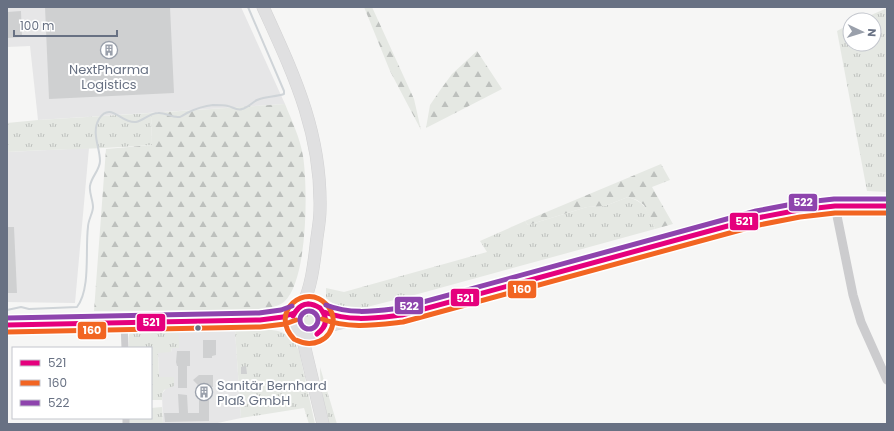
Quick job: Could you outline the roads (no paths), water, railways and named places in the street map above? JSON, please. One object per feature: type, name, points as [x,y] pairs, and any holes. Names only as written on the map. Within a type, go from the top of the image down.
[{"type":"main road","points":[[263,7],[294,75],[313,133],[318,170],[320,211],[314,263],[308,292],[292,320],[298,332],[323,424]]},
{"type":"main road","points":[[325,327],[361,319],[382,318],[415,311],[737,223],[799,210],[835,206],[887,206]]},
{"type":"main road","points":[[260,320],[311,337],[316,336],[322,331],[325,327],[326,317],[321,309],[315,292],[314,263]]},
{"type":"main road","points":[[7,325],[260,320],[283,317],[311,303],[330,315],[361,319]]},
{"type":"main road","points":[[314,387],[313,349],[316,336]]},
{"type":"street","points":[[835,206],[853,295],[861,322],[887,380]]},
{"type":"street","points":[[124,323],[125,347]]},
{"type":"waterway","points":[[7,310],[21,307],[29,309],[77,307],[81,299],[86,280],[88,224],[93,207],[90,186],[100,164],[96,130],[99,119],[103,114],[108,112],[116,114],[131,122],[136,122],[155,113],[163,113],[174,117],[180,117],[196,109],[213,105],[230,106],[240,109],[260,99],[284,94],[248,7]]},
{"type":"place","name":"NextPharma Logistics","points":[[109,50]]},
{"type":"place","name":"Sanitär Bernhard Plaß GmbH","points":[[204,392]]}]
